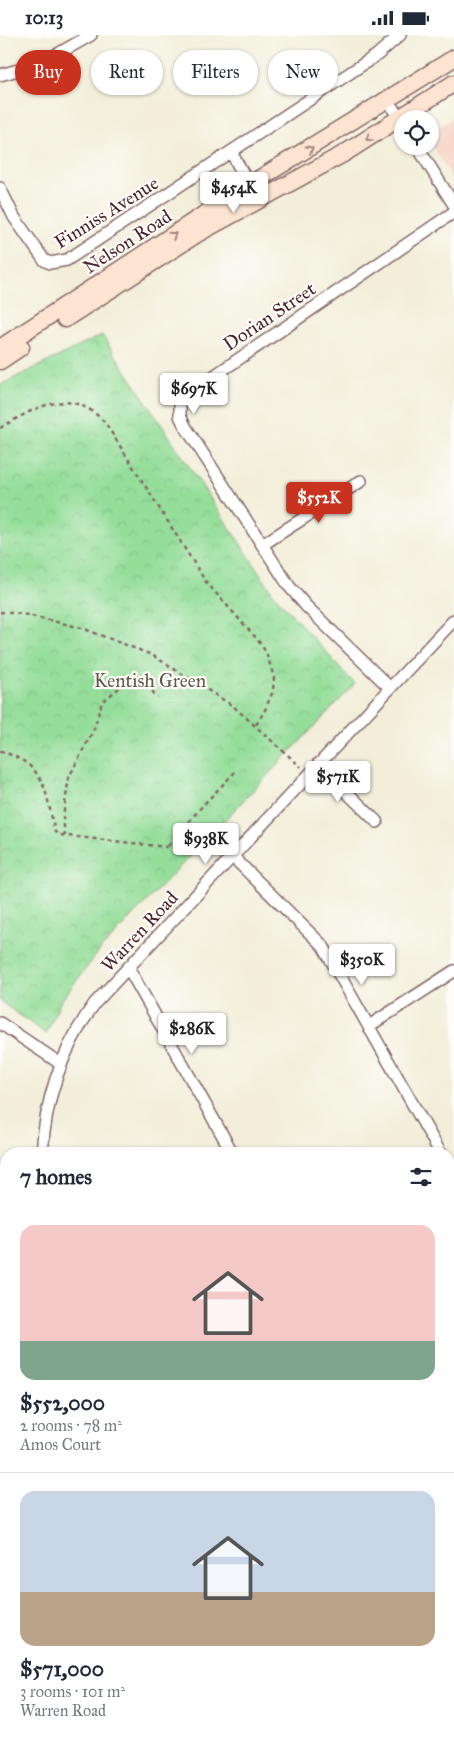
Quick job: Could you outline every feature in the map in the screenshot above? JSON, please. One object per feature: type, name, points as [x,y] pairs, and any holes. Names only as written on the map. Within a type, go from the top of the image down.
[{"type":"main road","name":"Nelson Road","points":[[0,348],[249,185],[454,58]]},
{"type":"main road","name":"Nelson Road","points":[[416,110],[454,83]]},
{"type":"main road","name":"Nelson Road","points":[[0,361],[157,259],[394,125]]},
{"type":"street","points":[[0,75],[40,64],[91,35]]},
{"type":"street","name":"Finniss Avenue","points":[[0,189],[14,217],[38,253],[50,263],[57,263],[96,241],[377,55],[400,35]]},
{"type":"street","points":[[388,100],[394,110]]},
{"type":"street","points":[[231,152],[258,201]]},
{"type":"street","points":[[423,155],[454,205]]},
{"type":"street","name":"Dorian Street","points":[[389,687],[306,607],[289,586],[184,426],[180,416],[180,403],[189,393],[454,212]]},
{"type":"street","points":[[262,545],[361,481]]},
{"type":"street","name":"Warren Road","points":[[43,1147],[47,1107],[62,1064],[86,1017],[223,865],[454,620]]},
{"type":"street","points":[[318,764],[377,822]]},
{"type":"street","points":[[232,856],[323,946],[437,1147]]},
{"type":"street","points":[[129,969],[229,1147]]},
{"type":"street","points":[[369,1026],[454,971]]},
{"type":"street","points":[[0,1023],[62,1064]]},
{"type":"path","points":[[0,428],[28,413],[59,401],[90,408],[106,424],[206,582],[258,639],[266,652],[274,677],[273,691],[256,725]]},
{"type":"path","points":[[0,612],[51,620],[135,647],[176,669],[233,706],[256,725],[308,775]]},
{"type":"path","points":[[66,836],[64,817],[69,777],[94,729],[102,702],[135,675],[158,697]]},
{"type":"path","points":[[0,751],[22,760],[35,771],[48,793],[55,832],[66,836],[168,846],[210,853],[223,865]]},
{"type":"path","points":[[168,846],[204,803],[235,772]]},
{"type":"shaded area","points":[[454,117],[454,180],[438,155],[439,127]]},
{"type":"green space","name":"Kentish Green","points":[[102,335],[275,596],[355,684],[101,949],[60,1002],[46,1034],[0,1001],[0,385]]}]
